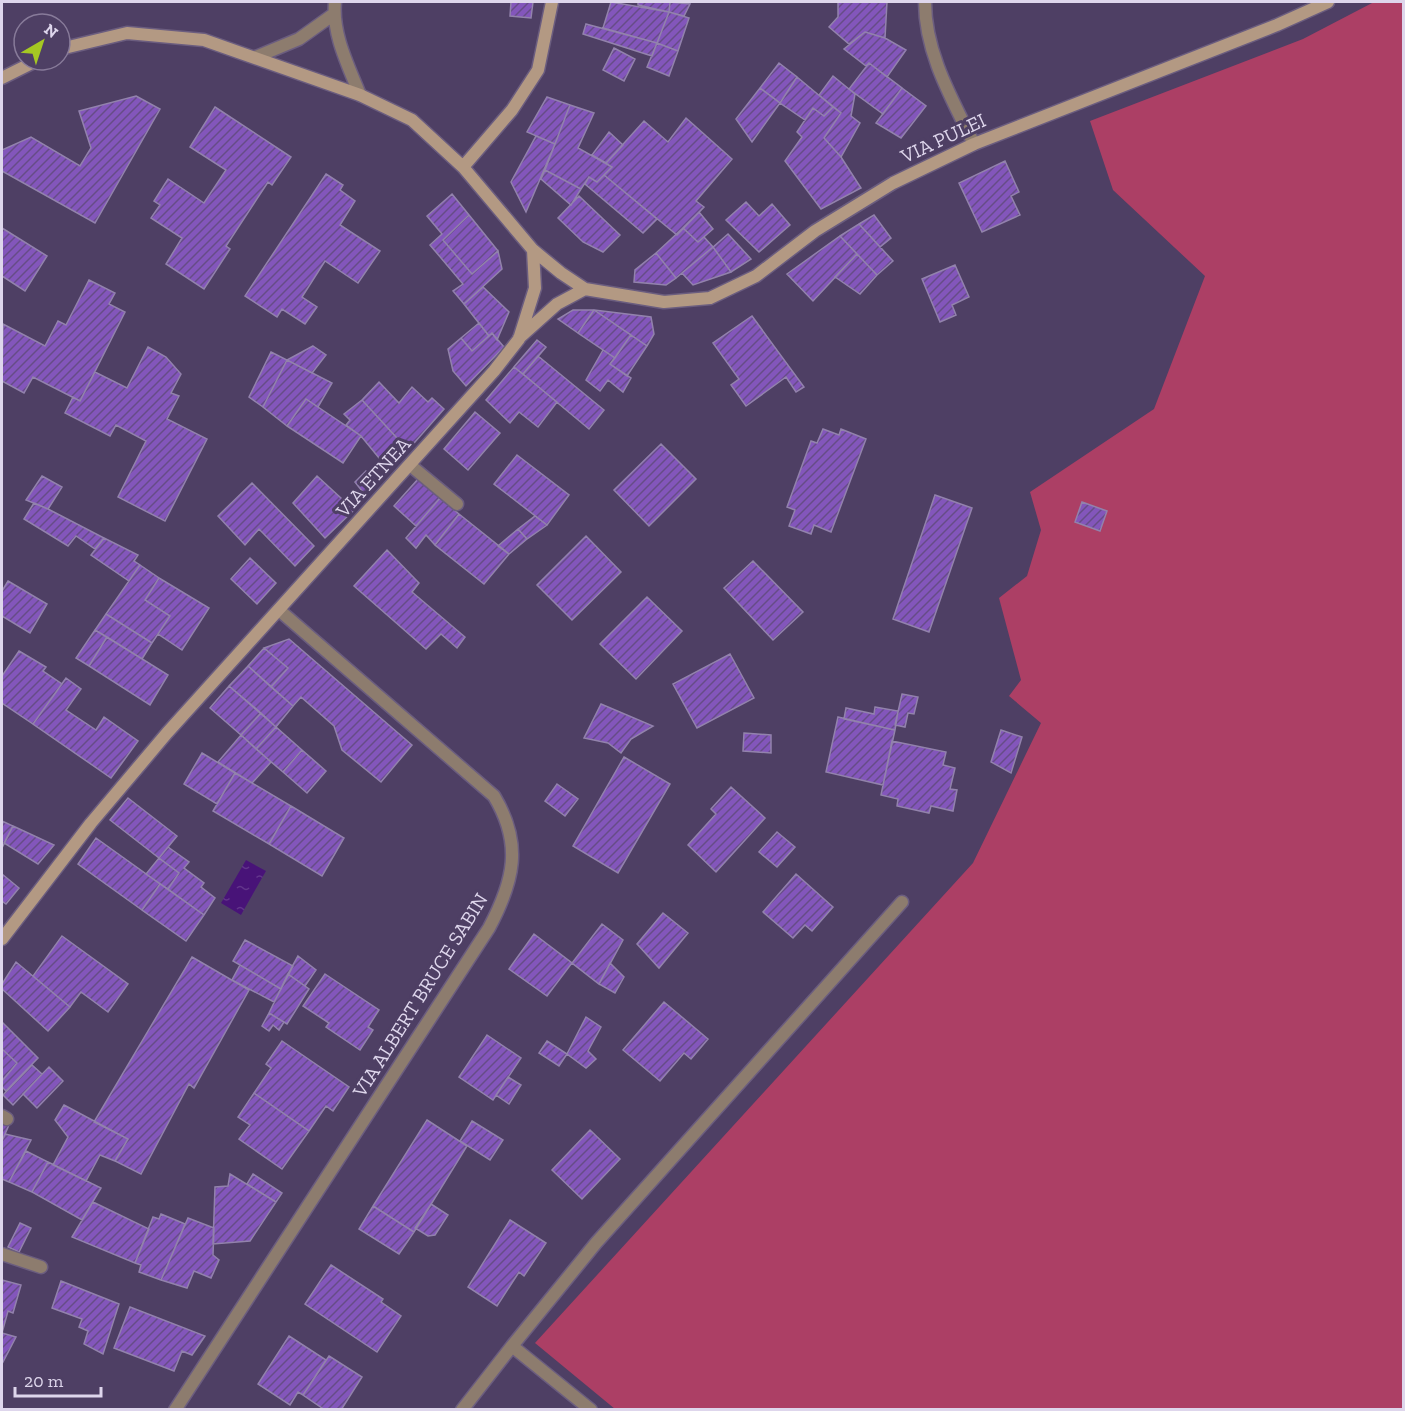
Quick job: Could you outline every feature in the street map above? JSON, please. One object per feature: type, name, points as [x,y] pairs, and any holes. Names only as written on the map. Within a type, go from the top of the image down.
[{"type":"main road","points":[[463,167],[512,110],[538,70],[552,2]]},
{"type":"main road","name":"VIA PULEI","points":[[585,289],[664,302],[710,298],[756,276],[815,231],[893,183],[975,144],[1277,25],[1328,2]]},
{"type":"main road","points":[[72,47],[127,33],[204,40],[360,94],[412,120],[463,167],[533,250],[585,289],[557,304],[519,339]]},
{"type":"main road","name":"VIA ETNEA","points":[[2,939],[91,823],[159,742],[494,371],[519,339],[535,288],[533,250]]},
{"type":"street","points":[[926,2],[929,39],[941,77],[975,144]]},
{"type":"street","points":[[256,57],[299,39],[335,8]]},
{"type":"street","points":[[335,8],[343,55],[360,94]]},
{"type":"street","points":[[410,465],[457,504]]},
{"type":"street","name":"VIA ALBERT BRUCE SABIN","points":[[175,1410],[441,1003],[503,902],[514,862],[508,819],[494,796],[279,610]]},
{"type":"street","points":[[462,1410],[596,1243],[902,902]]},
{"type":"street","points":[[2,1254],[42,1267]]},
{"type":"street","points":[[512,1346],[591,1410]]},
{"type":"shaded area","points":[[1374,2],[1403,2],[1403,1409],[615,1409],[535,1343],[973,863],[1041,723],[1009,696],[1021,680],[999,598],[1027,576],[1041,530],[1030,492],[1154,409],[1205,276],[1113,190],[1090,121],[1303,39]]},
{"type":"water","points":[[246,860],[266,871],[241,915],[221,903]]},
{"type":"building","points":[[511,2],[533,2],[531,18],[510,16]]},
{"type":"building","points":[[611,2],[669,12],[657,43],[603,28]]},
{"type":"building","points":[[638,2],[670,2],[669,12],[638,5]]},
{"type":"building","points":[[670,2],[690,4],[684,16],[669,12]]},
{"type":"building","points":[[838,2],[887,2],[885,38],[865,32],[849,44],[829,27],[838,17]]},
{"type":"building","points":[[669,12],[689,18],[678,51],[657,43]]},
{"type":"building","points":[[586,24],[657,43],[652,56],[583,34]]},
{"type":"building","points":[[865,32],[885,38],[906,50],[887,77],[869,63],[866,66],[844,49]]},
{"type":"building","points":[[657,43],[678,51],[669,76],[647,67]]},
{"type":"building","points":[[614,48],[635,59],[624,81],[603,70]]},
{"type":"building","points":[[779,63],[797,77],[780,103],[760,88]]},
{"type":"building","points":[[869,63],[902,88],[883,114],[849,89]]},
{"type":"building","points":[[833,76],[855,94],[851,116],[860,123],[841,157],[824,138],[841,113],[819,95]]},
{"type":"building","points":[[797,77],[833,107],[824,116],[813,108],[805,120],[780,103]]},
{"type":"building","points":[[760,88],[780,103],[752,142],[736,119]]},
{"type":"building","points":[[902,88],[926,106],[901,138],[876,123]]},
{"type":"building","points":[[136,96],[160,109],[95,223],[2,171],[2,150],[31,137],[80,166],[91,148],[79,111]]},
{"type":"building","points":[[547,97],[570,105],[555,144],[527,132]]},
{"type":"building","points":[[570,105],[594,113],[578,148],[612,167],[597,182],[589,177],[581,189],[545,170]]},
{"type":"building","points":[[215,107],[291,157],[272,185],[268,182],[226,246],[230,249],[204,289],[166,264],[182,238],[151,218],[160,205],[154,201],[168,179],[204,203],[226,170],[190,147]]},
{"type":"building","points":[[833,107],[841,113],[824,138],[841,157],[861,188],[821,209],[785,161],[802,137],[797,132],[813,108],[824,116]]},
{"type":"building","points":[[686,118],[732,159],[696,201],[704,207],[677,235],[604,175],[612,167],[606,163],[644,121],[668,142]]},
{"type":"building","points":[[609,132],[623,145],[606,163],[592,155]]},
{"type":"building","points":[[536,136],[555,144],[526,212],[511,182]]},
{"type":"building","points":[[1005,161],[1019,192],[1011,196],[1020,215],[982,232],[959,183]]},
{"type":"building","points":[[545,170],[581,189],[571,205],[541,179]]},
{"type":"building","points":[[326,174],[343,185],[340,190],[355,201],[340,225],[380,251],[358,283],[325,261],[302,297],[317,307],[305,324],[282,309],[277,317],[245,296]]},
{"type":"building","points":[[604,175],[657,219],[643,233],[585,184],[589,177],[597,182]]},
{"type":"building","points":[[452,194],[469,215],[443,240],[472,274],[498,251],[502,269],[464,304],[453,291],[463,284],[430,245],[442,234],[427,216]]},
{"type":"building","points":[[579,196],[620,235],[603,252],[583,242],[558,218]]},
{"type":"building","points":[[746,202],[759,216],[772,204],[790,225],[759,252],[726,220]]},
{"type":"building","points":[[699,212],[713,229],[698,242],[683,228]]},
{"type":"building","points":[[469,215],[498,251],[472,274],[443,240]]},
{"type":"building","points":[[874,215],[891,238],[880,247],[859,224]]},
{"type":"building","points":[[859,224],[893,261],[877,275],[840,236]]},
{"type":"building","points":[[2,228],[47,256],[25,291],[2,276]]},
{"type":"building","points":[[683,228],[698,242],[704,237],[713,247],[676,278],[656,253]]},
{"type":"building","points":[[728,234],[751,259],[731,272],[713,247]]},
{"type":"building","points":[[840,236],[857,254],[813,301],[787,274]]},
{"type":"building","points":[[713,247],[731,272],[693,285],[682,273]]},
{"type":"building","points":[[656,253],[676,278],[666,285],[634,282],[635,270]]},
{"type":"building","points":[[857,254],[877,275],[860,294],[835,277]]},
{"type":"building","points":[[955,265],[969,297],[952,305],[956,315],[940,322],[922,279]]},
{"type":"building","points":[[89,280],[115,293],[109,304],[125,312],[80,401],[33,377],[24,393],[2,381],[3,324],[45,346],[58,321],[66,325]]},
{"type":"building","points":[[483,287],[509,312],[497,340],[492,333],[489,336],[464,304]]},
{"type":"building","points":[[573,310],[594,310],[578,333],[558,319]]},
{"type":"building","points":[[594,310],[651,317],[654,334],[647,346]]},
{"type":"building","points":[[594,310],[631,335],[615,358],[578,333]]},
{"type":"building","points":[[752,316],[804,387],[796,392],[786,377],[746,406],[731,385],[739,379],[713,343]]},
{"type":"building","points":[[479,323],[489,336],[472,351],[461,338]]},
{"type":"building","points":[[492,333],[504,347],[466,386],[453,371],[448,349],[461,338],[472,351]]},
{"type":"building","points":[[631,335],[647,346],[627,376],[610,364]]},
{"type":"building","points":[[537,340],[546,347],[523,374],[514,367]]},
{"type":"building","points":[[313,346],[326,355],[312,373],[287,360]]},
{"type":"building","points":[[148,347],[166,357],[181,374],[171,393],[179,396],[167,419],[207,439],[165,521],[118,497],[146,441],[116,425],[110,436],[65,413],[73,397],[80,401],[95,372],[127,388]]},
{"type":"building","points":[[603,350],[615,358],[610,364],[631,378],[623,392],[608,380],[600,391],[586,380]]},
{"type":"building","points":[[271,352],[287,360],[263,407],[249,397]]},
{"type":"building","points":[[538,356],[604,410],[589,429],[523,374]]},
{"type":"building","points":[[287,360],[332,383],[318,407],[306,399],[287,426],[263,407]]},
{"type":"building","points":[[514,367],[557,402],[538,427],[519,412],[510,423],[486,400]]},
{"type":"building","points":[[379,382],[399,403],[412,387],[428,402],[432,398],[444,409],[408,450],[362,400]]},
{"type":"building","points":[[306,399],[361,436],[343,463],[287,426]]},
{"type":"building","points":[[362,400],[408,450],[389,470],[361,436],[346,425],[350,420],[344,414]]},
{"type":"building","points":[[475,412],[500,433],[468,470],[444,449]]},
{"type":"building","points":[[823,429],[839,435],[841,429],[866,439],[831,532],[814,525],[811,534],[789,526],[795,510],[787,507],[811,441],[817,443]]},
{"type":"building","points":[[661,444],[696,479],[649,526],[614,490]]},
{"type":"building","points":[[517,455],[569,495],[547,525],[494,484]]},
{"type":"building","points":[[366,471],[378,483],[366,496],[355,482]]},
{"type":"building","points":[[42,476],[62,487],[48,509],[26,500]]},
{"type":"building","points":[[317,476],[354,510],[325,538],[293,503]]},
{"type":"building","points":[[418,479],[440,498],[416,526],[394,506]]},
{"type":"building","points":[[252,483],[314,546],[295,566],[259,529],[245,545],[218,516]]},
{"type":"building","points":[[935,495],[972,508],[929,632],[893,619]]},
{"type":"building","points":[[440,498],[459,514],[435,545],[426,535],[416,548],[406,538]]},
{"type":"building","points":[[1082,502],[1107,511],[1100,531],[1075,522]]},
{"type":"building","points":[[34,503],[104,538],[95,549],[76,536],[68,546],[24,519]]},
{"type":"building","points":[[459,514],[509,554],[484,584],[435,545]]},
{"type":"building","points":[[535,516],[547,525],[527,539],[518,529]]},
{"type":"building","points":[[518,529],[527,539],[509,554],[498,546]]},
{"type":"building","points":[[586,536],[621,572],[572,620],[537,585]]},
{"type":"building","points":[[104,538],[138,555],[134,561],[140,565],[129,581],[91,555]]},
{"type":"building","points":[[387,550],[419,583],[412,592],[465,637],[457,648],[441,634],[426,649],[354,586]]},
{"type":"building","points":[[250,558],[276,583],[257,604],[231,579]]},
{"type":"building","points":[[753,561],[803,612],[773,640],[724,588]]},
{"type":"building","points":[[140,565],[159,578],[145,600],[170,616],[152,643],[106,614]]},
{"type":"building","points":[[159,578],[209,608],[182,650],[158,634],[170,616],[145,600]]},
{"type":"building","points":[[8,581],[47,604],[30,633],[2,616],[2,591]]},
{"type":"building","points":[[647,597],[682,631],[636,679],[600,644]]},
{"type":"building","points":[[106,614],[152,643],[142,659],[95,630]]},
{"type":"building","points":[[95,630],[107,637],[89,666],[76,658]]},
{"type":"building","points":[[107,637],[168,675],[150,705],[89,666]]},
{"type":"building","points":[[289,639],[412,745],[381,782],[342,750],[334,726],[301,697],[293,706],[271,687],[288,668],[264,648]]},
{"type":"building","points":[[264,648],[288,668],[271,687],[248,666]]},
{"type":"building","points":[[19,651],[46,667],[43,671],[62,684],[33,724],[2,703],[2,676]]},
{"type":"building","points":[[730,654],[754,698],[697,728],[673,684]]},
{"type":"building","points":[[248,666],[293,706],[276,727],[229,686]]},
{"type":"building","points":[[66,678],[81,689],[66,710],[96,730],[104,717],[138,741],[111,778],[33,724]]},
{"type":"building","points":[[229,686],[261,713],[241,735],[210,708]]},
{"type":"building","points":[[902,694],[918,697],[914,714],[908,713],[905,727],[895,725]]},
{"type":"building","points":[[601,704],[653,726],[631,739],[621,753],[608,743],[584,738]]},
{"type":"building","points":[[875,707],[898,711],[895,730],[844,719],[846,708],[874,714]]},
{"type":"building","points":[[261,713],[276,727],[256,749],[241,735]]},
{"type":"building","points":[[838,717],[895,730],[883,785],[826,772]]},
{"type":"building","points":[[276,727],[302,750],[283,772],[256,749]]},
{"type":"building","points":[[1001,730],[1022,737],[1011,773],[991,762]]},
{"type":"building","points":[[744,733],[771,735],[771,753],[743,751]]},
{"type":"building","points":[[241,735],[271,762],[252,783],[218,762]]},
{"type":"building","points":[[892,741],[946,752],[943,765],[955,768],[950,789],[957,790],[953,811],[931,806],[929,813],[897,806],[898,799],[881,795]]},
{"type":"building","points":[[302,750],[326,771],[307,793],[283,772]]},
{"type":"building","points":[[202,753],[235,773],[217,804],[184,784]]},
{"type":"building","points":[[624,757],[670,784],[618,873],[573,846]]},
{"type":"building","points":[[235,773],[291,806],[269,844],[213,811]]},
{"type":"building","points":[[557,784],[578,799],[565,816],[545,801]]},
{"type":"building","points":[[731,787],[765,818],[716,872],[688,845],[716,814],[711,809]]},
{"type":"building","points":[[128,798],[177,836],[159,858],[110,820]]},
{"type":"building","points":[[291,806],[344,838],[322,876],[269,844]]},
{"type":"building","points":[[2,821],[13,826],[2,848]]},
{"type":"building","points":[[13,826],[54,845],[38,864],[4,843]]},
{"type":"building","points":[[777,832],[795,847],[777,867],[759,852]]},
{"type":"building","points":[[96,838],[160,884],[142,910],[78,864]]},
{"type":"building","points":[[168,847],[189,862],[184,868],[204,883],[201,887],[215,898],[204,915],[168,889],[179,873],[159,858]]},
{"type":"building","points":[[159,858],[179,873],[168,889],[146,874]]},
{"type":"building","points":[[2,874],[19,888],[6,904],[2,901]]},
{"type":"building","points":[[796,874],[833,907],[812,931],[805,925],[793,938],[763,912]]},
{"type":"building","points":[[160,884],[204,915],[186,941],[142,910]]},
{"type":"building","points":[[663,913],[688,933],[659,968],[637,944]]},
{"type":"building","points":[[602,924],[623,940],[599,984],[572,963]]},
{"type":"building","points":[[534,934],[572,963],[547,996],[509,969]]},
{"type":"building","points":[[62,936],[128,984],[108,1012],[81,992],[70,1007],[33,976]]},
{"type":"building","points":[[245,940],[293,966],[281,989],[233,961]]},
{"type":"building","points":[[298,956],[316,970],[305,986],[288,974]]},
{"type":"building","points":[[192,957],[249,990],[194,1088],[189,1084],[141,1174],[115,1161],[128,1139],[94,1122]]},
{"type":"building","points":[[16,962],[70,1007],[48,1031],[2,989],[2,984]]},
{"type":"building","points":[[610,963],[624,977],[615,993],[599,984]]},
{"type":"building","points":[[240,965],[281,989],[274,1002],[232,980]]},
{"type":"building","points":[[288,974],[309,989],[287,1024],[269,1013]]},
{"type":"building","points":[[325,974],[379,1010],[368,1027],[373,1030],[360,1050],[326,1027],[329,1023],[303,1006]]},
{"type":"building","points":[[664,1002],[708,1039],[691,1059],[684,1053],[660,1081],[623,1050]]},
{"type":"building","points":[[269,1013],[284,1022],[279,1030],[273,1025],[269,1031],[262,1026]]},
{"type":"building","points":[[586,1017],[601,1027],[588,1051],[596,1059],[586,1068],[567,1054]]},
{"type":"building","points":[[2,1022],[38,1058],[6,1091],[2,1087],[2,1081],[17,1063],[2,1049]]},
{"type":"building","points":[[487,1035],[521,1058],[493,1100],[459,1077]]},
{"type":"building","points":[[282,1041],[349,1087],[333,1111],[326,1106],[309,1131],[254,1093],[271,1068],[266,1064]]},
{"type":"building","points":[[547,1041],[567,1054],[559,1066],[539,1053]]},
{"type":"building","points":[[2,1049],[17,1063],[2,1081]]},
{"type":"building","points":[[32,1065],[42,1074],[13,1105],[3,1095]]},
{"type":"building","points":[[49,1067],[63,1081],[37,1108],[23,1094]]},
{"type":"building","points":[[508,1077],[521,1085],[509,1104],[496,1095]]},
{"type":"building","points":[[254,1093],[309,1131],[282,1169],[239,1139],[250,1125],[238,1117]]},
{"type":"building","points":[[64,1105],[128,1139],[115,1161],[100,1155],[86,1181],[53,1165],[68,1137],[55,1120]]},
{"type":"building","points":[[427,1120],[467,1146],[414,1232],[373,1206]]},
{"type":"building","points":[[472,1121],[503,1140],[490,1160],[460,1141]]},
{"type":"building","points":[[2,1122],[9,1125],[2,1141]]},
{"type":"building","points":[[590,1130],[620,1159],[582,1199],[552,1170]]},
{"type":"building","points":[[5,1134],[31,1140],[9,1182],[2,1179],[2,1141]]},
{"type":"building","points":[[26,1151],[48,1162],[32,1192],[9,1182]]},
{"type":"building","points":[[48,1162],[101,1188],[82,1220],[32,1192]]},
{"type":"building","points":[[230,1174],[276,1202],[250,1241],[213,1244],[215,1187],[228,1186]]},
{"type":"building","points":[[253,1174],[282,1193],[276,1202],[247,1184]]},
{"type":"building","points":[[93,1202],[149,1229],[135,1263],[72,1237]]},
{"type":"building","points":[[431,1204],[448,1215],[435,1235],[428,1236],[415,1228]]},
{"type":"building","points":[[373,1206],[414,1232],[399,1254],[359,1229]]},
{"type":"building","points":[[161,1214],[185,1224],[161,1280],[139,1272],[141,1265],[135,1263],[153,1217],[159,1219]]},
{"type":"building","points":[[188,1218],[214,1228],[213,1255],[219,1260],[211,1278],[194,1271],[187,1288],[161,1280]]},
{"type":"building","points":[[510,1220],[546,1243],[524,1276],[519,1272],[497,1306],[468,1287]]},
{"type":"building","points":[[20,1223],[31,1228],[19,1252],[8,1247]]},
{"type":"building","points":[[331,1265],[383,1299],[381,1302],[401,1316],[377,1352],[305,1304]]},
{"type":"building","points":[[2,1280],[21,1285],[13,1313],[8,1311],[2,1333]]},
{"type":"building","points":[[61,1281],[119,1304],[103,1354],[84,1344],[88,1331],[79,1327],[82,1319],[52,1308]]},
{"type":"building","points":[[130,1307],[205,1336],[192,1355],[182,1351],[174,1371],[114,1348]]},
{"type":"building","points":[[2,1333],[16,1337],[3,1362],[2,1361]]},
{"type":"building","points":[[289,1336],[326,1360],[303,1395],[298,1392],[290,1405],[258,1384]]},
{"type":"building","points":[[329,1356],[362,1377],[341,1410],[325,1410],[303,1395]]}]
